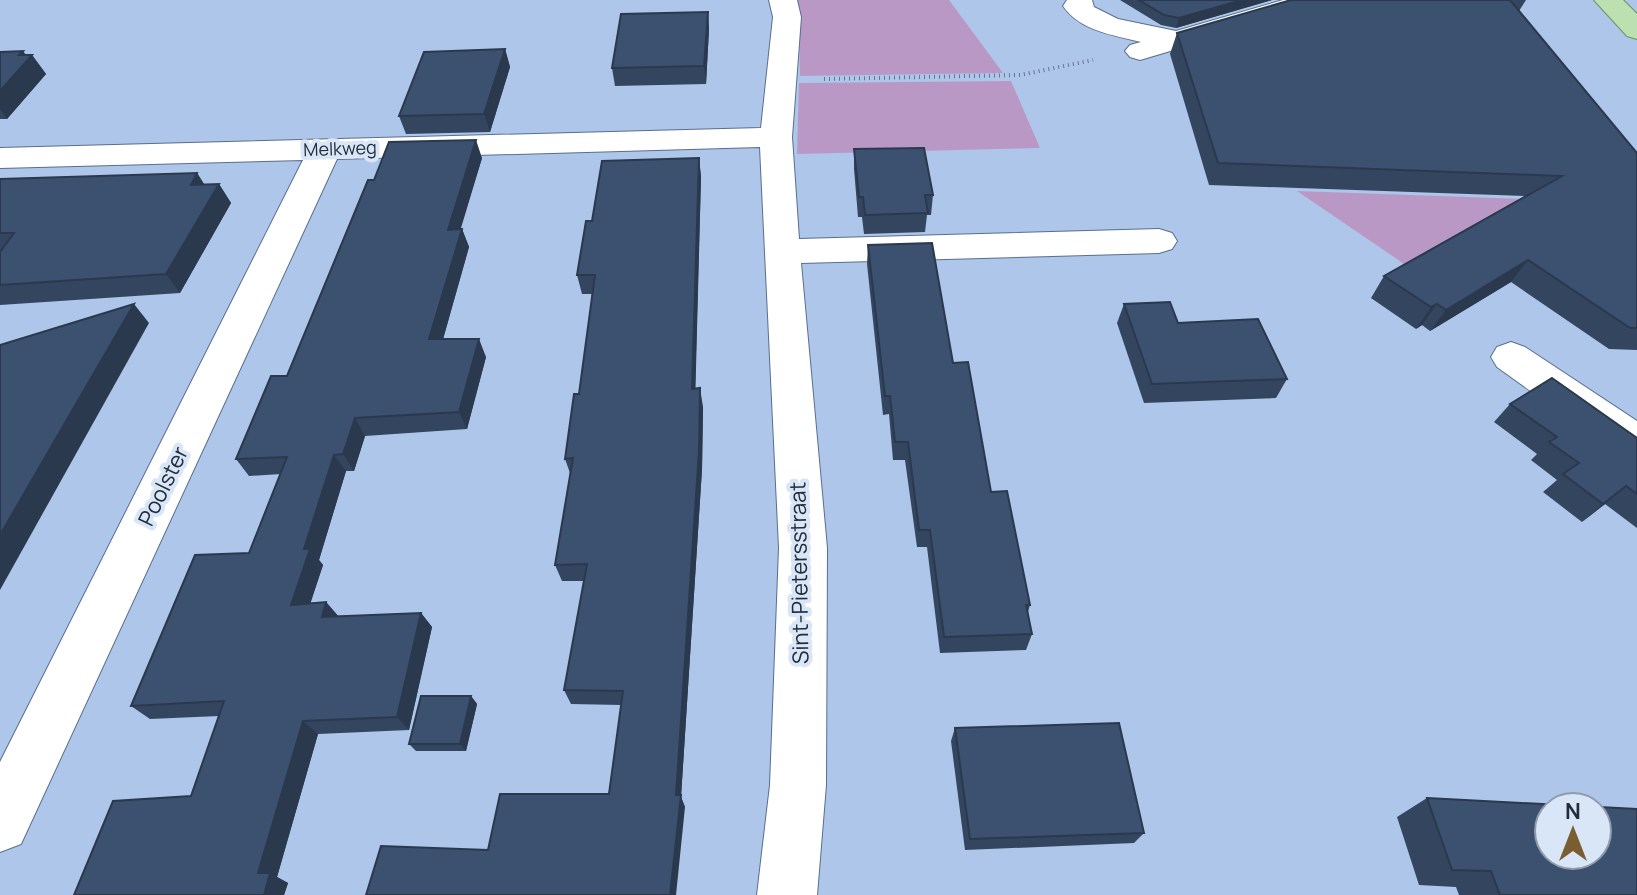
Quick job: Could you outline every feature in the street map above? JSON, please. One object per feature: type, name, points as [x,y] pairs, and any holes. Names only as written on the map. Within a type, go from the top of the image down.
[{"type":"main road","points":[[1608,0],[1637,30]]},
{"type":"street","name":"Sint-Pietersstraat","points":[[783,0],[787,17],[776,137],[803,548],[798,785],[787,895]]},
{"type":"street","points":[[1116,0],[1178,40]]},
{"type":"street","points":[[1203,0],[1240,21]]},
{"type":"street","points":[[1140,51],[1312,0]]},
{"type":"street","points":[[1080,2],[1077,6],[1081,14],[1107,24],[1178,40]]},
{"type":"street","name":"Melkweg","points":[[0,158],[776,137]]},
{"type":"street","name":"Poolster","points":[[0,823],[325,149]]},
{"type":"street","points":[[782,251],[1159,241]]},
{"type":"street","points":[[1511,357],[1637,444]]},
{"type":"path","points":[[783,80],[1020,75],[1140,51]]},
{"type":"shaded area","points":[[795,0],[949,0],[1003,73],[800,76],[799,19]]},
{"type":"shaded area","points":[[1011,81],[1040,148],[797,154],[799,83]]},
{"type":"shaded area","points":[[1297,191],[1637,203],[1540,263],[1460,302]]},
{"type":"building","points":[[1139,0],[1242,0],[1179,18],[1164,15]]},
{"type":"building","points":[[1291,0],[1510,0],[1637,153],[1637,328],[1630,328],[1528,260],[1446,310],[1437,304],[1431,307],[1384,276],[1562,176],[1218,163],[1177,33]]},
{"type":"building","points":[[708,12],[704,66],[612,68],[621,14]]},
{"type":"building","points":[[505,49],[484,114],[399,116],[424,52]]},
{"type":"building","points":[[23,51],[19,55],[32,55],[0,91],[0,52]]},
{"type":"building","points":[[476,140],[448,230],[462,229],[429,339],[479,339],[459,412],[355,418],[343,454],[334,455],[304,549],[310,549],[291,605],[326,602],[322,617],[421,613],[397,717],[303,721],[258,873],[270,873],[264,895],[74,895],[113,801],[191,796],[224,701],[131,706],[195,555],[249,553],[287,457],[236,459],[271,376],[287,376],[368,180],[374,180],[389,142]]},
{"type":"building","points":[[924,148],[933,195],[925,195],[928,213],[865,215],[863,197],[859,197],[854,149]]},
{"type":"building","points":[[699,158],[692,389],[700,388],[699,451],[676,795],[681,795],[670,895],[366,895],[381,846],[488,850],[500,794],[609,794],[623,691],[564,690],[587,564],[555,565],[573,458],[565,459],[574,394],[579,394],[595,275],[577,275],[586,221],[592,221],[602,161]]},
{"type":"building","points":[[197,173],[191,185],[219,184],[166,274],[0,285],[0,252],[14,233],[0,233],[0,179]]},
{"type":"building","points":[[932,243],[953,363],[968,362],[991,492],[1007,491],[1030,605],[1026,605],[1032,634],[944,637],[930,530],[919,530],[908,442],[895,442],[890,396],[885,396],[868,245]]},
{"type":"building","points":[[1170,302],[1178,323],[1258,319],[1287,379],[1152,384],[1124,304]]},
{"type":"building","points":[[134,304],[0,535],[0,345]]},
{"type":"building","points":[[1552,378],[1637,438],[1637,494],[1626,486],[1603,504],[1563,474],[1579,463],[1549,442],[1557,437],[1510,404]]},
{"type":"building","points":[[421,696],[471,696],[460,744],[409,744]]},
{"type":"building","points":[[1119,723],[1144,833],[970,839],[955,728]]},
{"type":"building","points":[[1427,798],[1533,804],[1533,871],[1613,871],[1613,808],[1637,809],[1637,895],[1500,895],[1491,871],[1452,870]]}]
